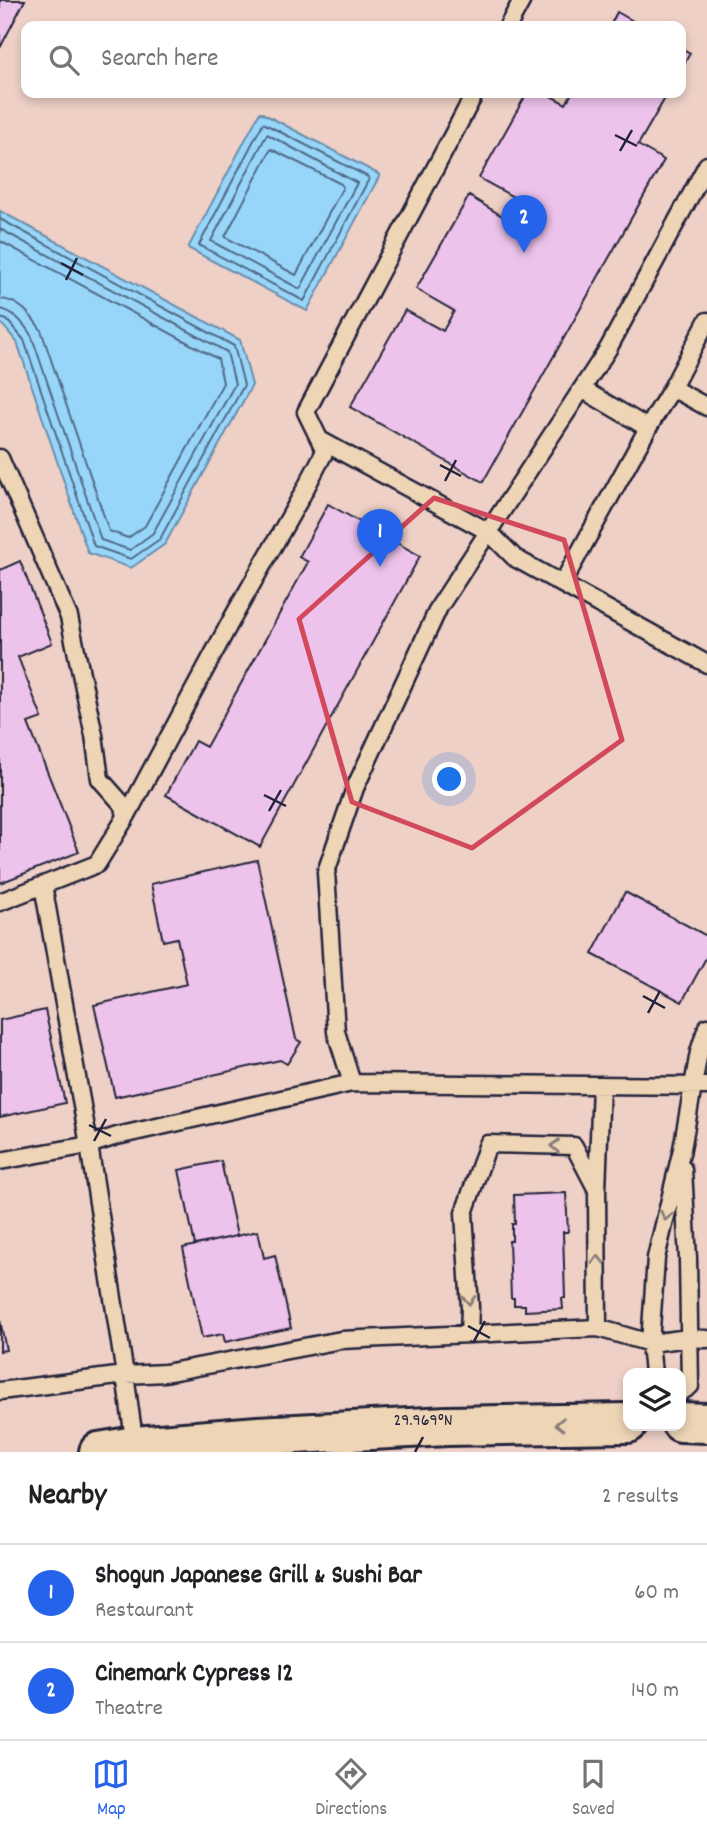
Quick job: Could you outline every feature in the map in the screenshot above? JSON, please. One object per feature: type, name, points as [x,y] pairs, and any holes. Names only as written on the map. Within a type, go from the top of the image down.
[{"type":"main road","points":[[686,1422],[707,1423]]},
{"type":"main road","points":[[117,1449],[258,1436],[447,1426],[623,1423]]},
{"type":"lane","points":[[511,21],[522,0]]},
{"type":"lane","points":[[0,902],[97,864],[127,817],[325,451],[306,412],[472,98]]},
{"type":"lane","points":[[352,1083],[336,1032],[326,872],[355,788],[439,607],[608,349],[707,165]]},
{"type":"lane","points":[[562,584],[707,321]]},
{"type":"lane","points":[[672,388],[707,407]]},
{"type":"lane","points":[[582,389],[648,428]]},
{"type":"lane","points":[[320,440],[489,532],[515,558],[707,664]]},
{"type":"lane","points":[[0,458],[69,617],[94,735],[100,779],[124,806],[127,817]]},
{"type":"lane","points":[[43,886],[89,1145],[125,1375],[117,1449]]},
{"type":"lane","points":[[652,1368],[650,1343],[656,1258],[700,1086],[699,1052],[707,1027]]},
{"type":"lane","points":[[0,1161],[89,1145],[117,1136],[352,1083],[700,1086]]},
{"type":"lane","points":[[598,1328],[597,1190],[601,1085]]},
{"type":"lane","points":[[469,1334],[464,1213],[488,1143],[574,1146],[597,1190]]},
{"type":"lane","points":[[682,1149],[688,1259],[690,1386],[686,1389]]},
{"type":"lane","points":[[0,1391],[125,1375],[165,1373],[341,1340],[598,1328],[650,1343],[689,1338],[707,1339]]},
{"type":"highlighted area","points":[[434,498],[564,540],[622,740],[472,848],[352,802],[299,619]]},
{"type":"water","points":[[260,112],[380,175],[307,311],[188,248]]},
{"type":"water","points":[[0,211],[240,340],[252,385],[165,544],[131,568],[88,553],[17,342],[0,322]]},
{"type":"building","points":[[0,0],[25,0],[0,48]]},
{"type":"building","points":[[617,12],[633,21],[612,21]]},
{"type":"building","points":[[524,98],[555,98],[566,104],[569,98],[665,98],[638,145],[664,160],[483,482],[350,407],[405,310],[443,331],[454,311],[416,289],[469,196],[504,217],[515,198],[479,178]]},
{"type":"building","points":[[328,504],[420,556],[260,847],[166,795],[195,741],[206,747],[308,562],[299,557]]},
{"type":"building","points":[[20,561],[52,643],[18,657],[42,718],[28,723],[79,852],[0,883],[0,570]]},
{"type":"building","points":[[257,860],[296,1039],[301,1042],[287,1064],[280,1060],[115,1097],[94,1005],[187,984],[177,938],[163,941],[151,884]]},
{"type":"building","points":[[625,892],[707,936],[707,956],[682,1002],[592,954]]},
{"type":"building","points":[[45,1010],[65,1103],[0,1117],[0,1020]]},
{"type":"building","points":[[221,1161],[237,1236],[195,1245],[179,1170]]},
{"type":"building","points":[[566,1193],[568,1232],[563,1232],[563,1309],[525,1311],[525,1305],[514,1305],[514,1298],[511,1298],[509,1241],[512,1241],[512,1224],[515,1224],[514,1195]]},
{"type":"building","points":[[258,1231],[264,1258],[275,1255],[291,1328],[225,1342],[223,1334],[202,1338],[183,1248]]},
{"type":"building","points":[[0,1320],[6,1350],[0,1351]]},
{"type":"place","name":"Cinemark Cypress 12","points":[[524,253]]},
{"type":"place","name":"Shogun Japanese Grill & Sushi Bar","points":[[380,567]]}]
